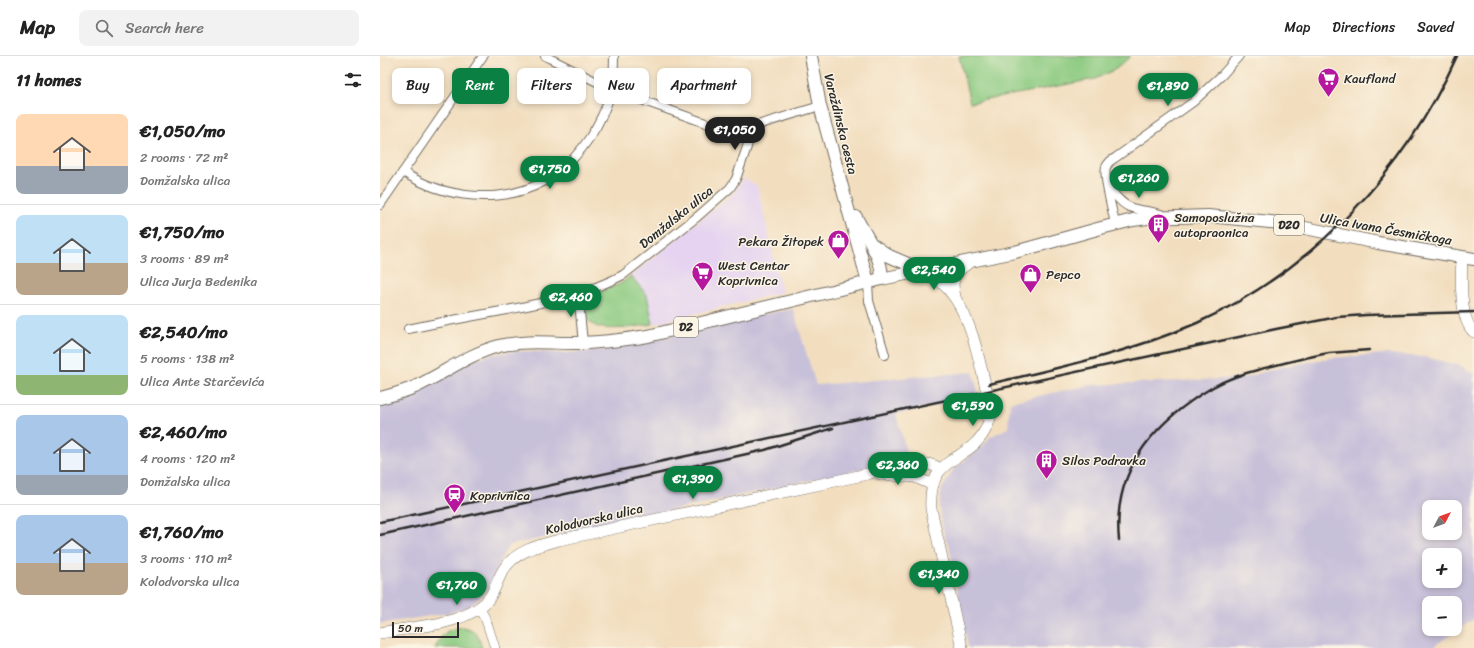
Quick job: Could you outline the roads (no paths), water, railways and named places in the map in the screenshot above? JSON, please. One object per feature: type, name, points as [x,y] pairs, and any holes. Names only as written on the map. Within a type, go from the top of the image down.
[{"type":"main road","name":"Varaždinska cesta","points":[[811,56],[820,106],[868,282]]},
{"type":"main road","name":"Varaždinska cesta","points":[[846,199],[881,266],[881,279]]},
{"type":"main road","name":"Ulica Ivana Česmičkoga","points":[[868,282],[1021,250],[1133,220],[1166,216],[1208,216],[1281,223],[1468,258]]},
{"type":"main road","points":[[870,243],[889,256],[931,274],[942,282],[956,298]]},
{"type":"main road","points":[[1468,258],[1461,286],[1466,320],[1474,332]]},
{"type":"main road","points":[[962,648],[932,509],[931,498],[933,485],[941,469],[980,439],[987,428],[991,413],[974,340],[952,286],[954,277],[959,270],[971,261]]},
{"type":"main road","name":"D2","points":[[380,398],[397,394],[414,387],[469,357],[501,345],[544,342],[583,343],[648,336],[868,282]]},
{"type":"main road","name":"Kolodvorska ulica","points":[[380,633],[443,622],[463,616],[480,607],[491,596],[508,563],[519,554],[536,546],[868,474],[898,466],[918,463],[932,464],[941,469]]},
{"type":"main road","name":"Kolodvorska ulica","points":[[868,474],[909,476],[933,485]]},
{"type":"street","points":[[380,206],[483,56]]},
{"type":"street","points":[[545,56],[594,80]]},
{"type":"street","points":[[613,68],[614,56]]},
{"type":"street","points":[[1115,224],[1107,186],[1105,171],[1106,165],[1193,102],[1222,75],[1239,56]]},
{"type":"street","points":[[649,103],[714,126],[742,128],[751,127],[820,106]]},
{"type":"street","points":[[403,172],[424,184],[441,190],[466,195],[498,195],[528,188],[546,181],[578,153],[600,120],[607,104]]},
{"type":"street","name":"Domžalska ulica","points":[[408,329],[546,302],[614,279],[629,271],[720,198],[730,188],[736,179],[747,147],[751,127]]},
{"type":"street","points":[[1107,186],[1128,206],[1134,209],[1154,211],[1166,216]]},
{"type":"street","name":"Varaždinska cesta","points":[[868,282],[870,301],[885,355]]},
{"type":"street","points":[[578,292],[583,343]]},
{"type":"street","points":[[480,607],[495,648]]},
{"type":"railway","points":[[989,384],[1042,372],[1146,343],[1197,323],[1239,301],[1279,275],[1317,246],[1351,213],[1382,177],[1411,139],[1436,98],[1457,56]]},
{"type":"railway","points":[[380,522],[1337,317],[1474,312]]},
{"type":"railway","points":[[1119,540],[1119,514],[1123,491],[1130,469],[1156,432],[1173,415],[1192,400],[1213,387],[1236,376],[1303,358],[1329,353],[1369,350]]},
{"type":"railway","points":[[380,535],[765,450],[833,428]]},
{"type":"place","name":"Kaufland","points":[[1328,98]]},
{"type":"place","name":"Samoposlužna autopraonica","points":[[1158,244]]},
{"type":"place","name":"Pekara Žitopek","points":[[839,260]]},
{"type":"place","name":"West Centar Koprivnica","points":[[703,292]]},
{"type":"place","name":"Pepco","points":[[1030,294]]},
{"type":"place","name":"Silos Podravka","points":[[1047,480]]},
{"type":"place","name":"Koprivnica","points":[[454,514]]}]
